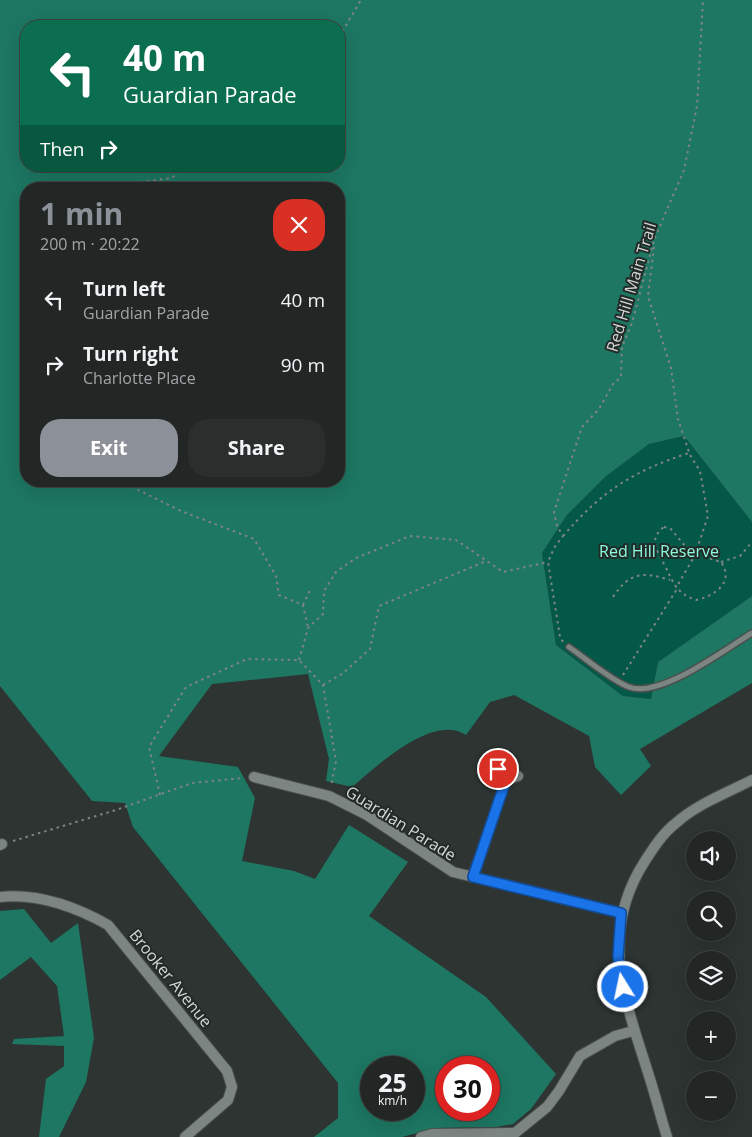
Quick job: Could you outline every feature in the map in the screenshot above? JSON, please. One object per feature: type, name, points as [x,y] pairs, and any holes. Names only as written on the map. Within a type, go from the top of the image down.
[{"type":"street","points":[[498,769],[506,780]]},
{"type":"street","points":[[506,780],[518,776]]},
{"type":"street","name":"Guardian Parade","points":[[254,777],[329,796],[367,815],[453,872],[621,913]]},
{"type":"street","points":[[473,877],[506,780]]},
{"type":"street","points":[[666,1137],[633,1031],[618,957],[621,913],[635,876],[658,841],[676,822],[696,809],[752,780]]},
{"type":"street","name":"Brooker Avenue","points":[[0,897],[34,898],[64,905],[88,914],[108,925],[227,1072],[232,1087],[228,1100],[185,1137]]},
{"type":"street","points":[[421,1137],[432,1134],[515,1133],[547,1106],[560,1090],[580,1056],[615,1036],[633,1031]]},
{"type":"lane","points":[[569,646],[630,688],[649,690],[662,686],[752,633]]},
{"type":"path","points":[[345,26],[361,0]]},
{"type":"path","name":"Red Hill Main Trail","points":[[563,536],[557,526],[554,512],[582,427],[599,409],[604,397],[621,378],[622,347],[632,323],[654,240],[684,170],[697,106],[703,0]]},
{"type":"path","points":[[142,182],[172,178],[178,172]]},
{"type":"path","points":[[619,681],[648,638],[656,621],[667,608],[695,555],[708,516],[700,471],[689,453],[678,418],[671,368],[648,296],[654,240]]},
{"type":"path","points":[[569,646],[560,637],[548,562],[554,548],[593,504],[626,478],[657,463],[689,453]]},
{"type":"path","points":[[132,487],[181,511],[254,539],[276,576],[279,595],[303,605]]},
{"type":"path","points":[[721,562],[726,571],[726,579],[723,586],[714,593],[696,600],[687,597],[676,589],[670,580],[664,563],[656,553],[654,540],[656,533],[664,527],[670,528],[682,544],[695,555],[721,562],[740,556],[752,542]]},
{"type":"path","points":[[308,628],[323,614],[324,591],[336,572],[356,558],[410,536],[456,540],[502,572],[548,562]]},
{"type":"path","points":[[323,685],[342,674],[370,649],[379,606],[486,561]]},
{"type":"path","points":[[613,597],[619,588],[631,578],[647,573],[670,580]]},
{"type":"path","points":[[299,660],[308,628],[303,605],[311,588]]},
{"type":"path","points":[[160,795],[149,746],[186,687],[247,659],[299,660],[323,685],[336,760],[329,796]]},
{"type":"path","points":[[1,845],[116,810],[192,783],[254,777]]},
{"type":"green space","points":[[0,0],[752,0],[752,522],[684,436],[649,444],[605,477],[567,515],[542,553],[556,645],[623,696],[651,699],[658,662],[752,596],[752,683],[640,749],[651,766],[621,795],[595,767],[589,736],[514,695],[490,702],[466,735],[453,730],[438,731],[422,736],[390,756],[352,787],[326,781],[329,759],[308,674],[212,684],[159,756],[238,767],[255,798],[242,861],[294,871],[315,879],[349,825],[408,862],[369,916],[486,997],[556,1074],[531,1109],[513,1124],[496,1127],[435,1128],[402,1137],[314,1137],[338,1118],[338,1083],[133,827],[125,803],[92,801],[0,686]]},
{"type":"green space","name":"Red Hill Reserve","points":[[684,436],[752,522],[752,596],[658,662],[651,699],[623,696],[556,645],[542,553],[567,515],[605,477],[649,444]]},
{"type":"green space","points":[[24,909],[51,943],[78,923],[94,1038],[86,1082],[59,1137],[39,1137],[46,1079],[64,1066],[64,1046],[12,1044],[14,1039],[64,1036],[57,986],[31,957],[0,980],[0,911]]},
{"type":"route","points":[[498,769],[506,780],[473,877],[621,913],[618,957],[623,987]]}]
